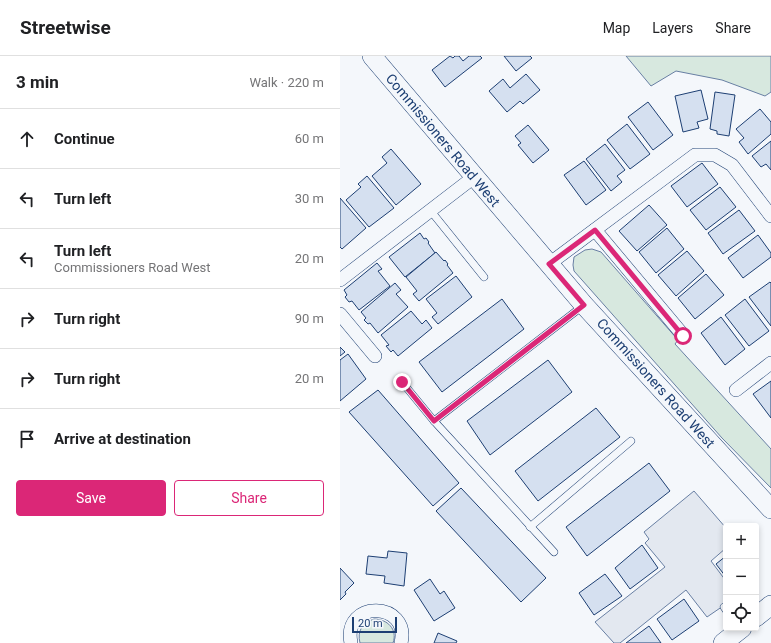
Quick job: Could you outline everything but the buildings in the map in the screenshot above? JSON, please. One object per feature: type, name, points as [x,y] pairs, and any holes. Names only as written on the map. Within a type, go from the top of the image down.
[{"type":"main road","name":"Commissioners Road West","points":[[372,56],[584,305],[771,509]]},
{"type":"main road","points":[[759,615],[771,605]]},
{"type":"main road","points":[[723,643],[738,631]]},
{"type":"street","points":[[549,264],[695,155],[715,155],[732,165],[769,208]]},
{"type":"street","points":[[340,280],[474,177]]},
{"type":"street","points":[[595,230],[683,336]]},
{"type":"street","points":[[340,314],[375,356]]},
{"type":"street","points":[[736,390],[771,363]]},
{"type":"street","points":[[351,643],[350,634],[355,620],[367,612],[374,610],[382,611],[395,618],[402,631],[401,643]]},
{"type":"lane","points":[[430,210],[484,277]]},
{"type":"lane","points":[[434,421],[584,305]]},
{"type":"lane","points":[[402,382],[434,421],[554,552]]},
{"type":"lane","points":[[530,526],[631,441]]},
{"type":"shaded area","points":[[626,56],[771,56],[771,92],[765,96],[722,80],[676,71],[651,86]]},
{"type":"shaded area","points":[[592,249],[601,252],[678,340],[675,344],[771,449],[771,488],[722,438],[574,271],[574,257],[585,250]]},
{"type":"shaded area","points":[[694,491],[723,525],[723,551],[711,561],[723,577],[723,606],[707,617],[686,590],[620,643],[614,643],[595,622],[665,567],[645,543],[649,539],[644,532]]},
{"type":"shaded area","points":[[374,619],[379,619],[387,623],[393,629],[393,643],[360,643],[359,635],[361,628],[366,623]]},
{"type":"route","points":[[402,382],[434,421],[584,305],[549,264],[595,230],[683,336]]}]
